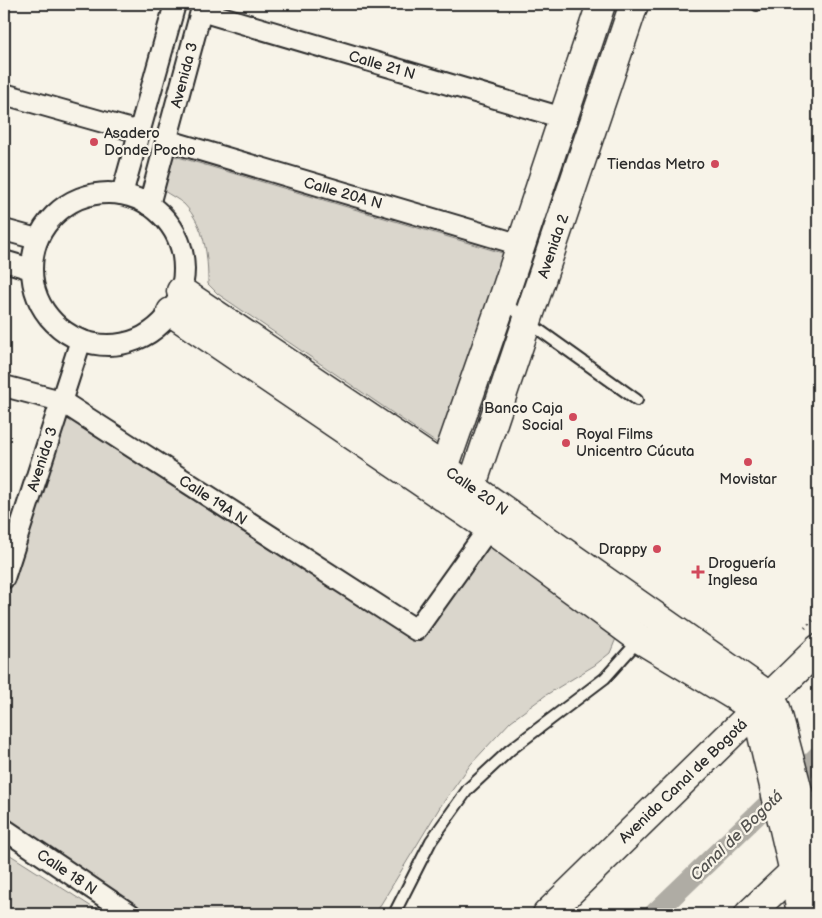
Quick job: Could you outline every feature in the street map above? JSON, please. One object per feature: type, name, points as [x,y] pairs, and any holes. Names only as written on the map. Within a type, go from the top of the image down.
[{"type":"street","name":"Avenida 3","points":[[122,194],[173,4]]},
{"type":"street","name":"Avenida 2","points":[[444,468],[601,4]]},
{"type":"street","name":"Avenida 2","points":[[471,488],[634,4]]},
{"type":"street","name":"Calle 21 N","points":[[202,8],[563,118]]},
{"type":"street","name":"Avenida 3","points":[[149,205],[202,8]]},
{"type":"street","points":[[4,94],[139,132]]},
{"type":"street","name":"Calle 20A N","points":[[166,140],[521,245]]},
{"type":"street","points":[[96,194],[122,194],[149,205],[168,221],[180,243],[185,267],[176,302],[154,330],[131,342],[106,345],[81,340],[60,329],[45,312],[35,292],[31,269],[37,239],[51,217],[72,202],[96,194]]},
{"type":"street","points":[[4,230],[37,239]]},
{"type":"street","points":[[4,261],[31,269]]},
{"type":"street","name":"Calle 20 N","points":[[176,302],[444,468],[765,710]]},
{"type":"street","name":"Calle 20 N","points":[[176,302],[640,639],[765,710]]},
{"type":"street","name":"Avenida 3","points":[[4,578],[11,532],[61,402],[81,340]]},
{"type":"street","name":"Calle 19A N","points":[[4,386],[61,402],[416,630],[489,528]]},
{"type":"street","name":"Avenida Canal de Bogotá","points":[[547,914],[765,710],[818,648]]},
{"type":"street","points":[[765,710],[807,856],[801,914]]},
{"type":"street","name":"Calle 18 N","points":[[4,829],[130,914]]},
{"type":"street","points":[[749,914],[807,856]]},
{"type":"lane","points":[[502,299],[528,322],[637,400]]},
{"type":"lane","points":[[394,914],[431,841],[468,789],[510,750],[605,678],[640,639]]},
{"type":"shaded area","points":[[168,154],[506,254],[441,446],[218,294],[208,284],[206,252],[197,222],[184,204],[164,191],[163,173]]},
{"type":"shaded area","points":[[58,413],[230,524],[416,640],[488,536],[617,636],[610,653],[595,665],[546,695],[511,721],[471,764],[440,807],[375,914],[146,914],[11,827],[4,820],[4,613]]},
{"type":"shaded area","points":[[4,851],[103,914],[4,914]]},
{"type":"waterway","name":"Canal de Bogotá","points":[[654,914],[818,756]]},
{"type":"place","name":"Asadero Donde Pocho","points":[[94,142]]},
{"type":"place","name":"Tiendas Metro","points":[[715,164]]},
{"type":"place","name":"Banco Caja Social","points":[[573,417]]},
{"type":"place","name":"Royal Films Unicentro Cúcuta","points":[[566,443]]},
{"type":"place","name":"Movistar","points":[[748,462]]},
{"type":"place","name":"Drappy","points":[[657,549]]},
{"type":"place","name":"Droguería Inglesa","points":[[698,572]]}]
